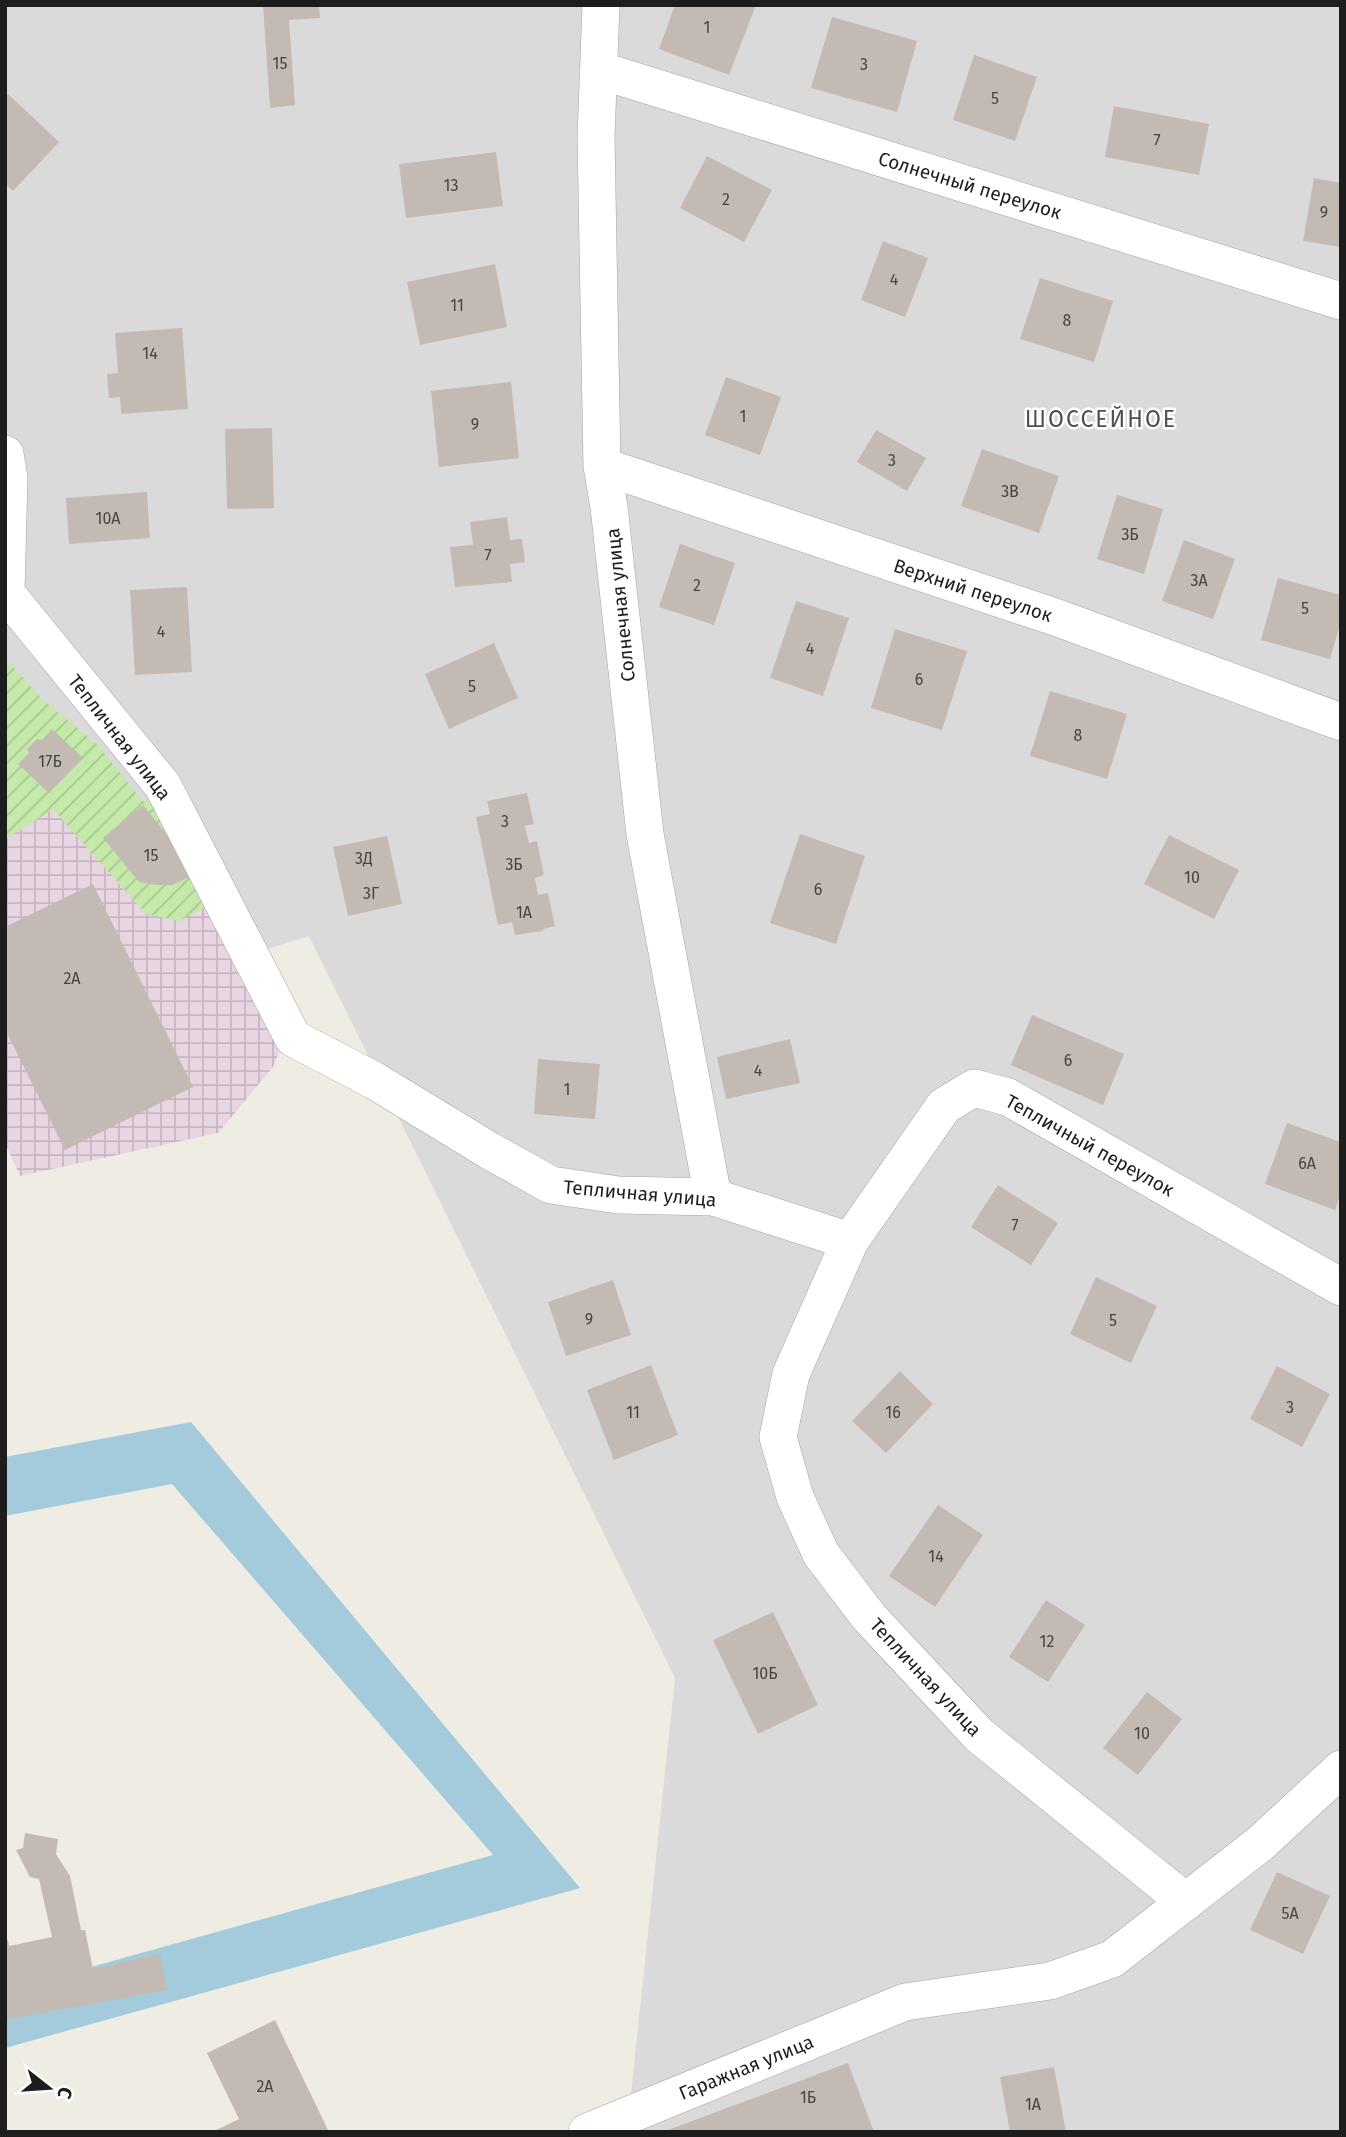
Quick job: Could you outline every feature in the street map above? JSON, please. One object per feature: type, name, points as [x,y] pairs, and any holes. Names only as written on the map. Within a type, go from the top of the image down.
[{"type":"street","name":"Солнечная улица","points":[[601,5],[596,137],[602,466],[609,507],[645,834],[713,1198]]},
{"type":"street","name":"Солнечный переулок","points":[[599,70],[1341,301]]},
{"type":"street","name":"Тепличная улица","points":[[5,454],[9,478],[6,593],[163,786],[293,1038],[375,1081],[489,1151],[551,1185],[618,1195],[713,1198],[850,1241],[791,1374],[778,1437],[795,1497],[821,1554],[869,1617],[979,1735],[1186,1902]]},
{"type":"street","name":"Верхний переулок","points":[[602,466],[1055,617],[1341,722]]},
{"type":"street","name":"Тепличный переулок","points":[[850,1241],[944,1106],[974,1088],[1008,1097],[1341,1287]]},
{"type":"street","points":[[1186,1902],[1262,1842],[1341,1769]]},
{"type":"street","name":"Гаражная улица","points":[[587,2132],[905,2002],[1050,1981],[1112,1959],[1186,1902]]},
{"type":"shaded area","points":[[5,5],[1341,5],[1341,2132],[627,2132],[675,1678],[309,936],[5,1031]]},
{"type":"shaded area","points":[[53,809],[146,914],[223,898],[289,1028],[273,1067],[218,1133],[20,1176],[5,1143],[5,839]]},
{"type":"green space","points":[[5,658],[42,699],[98,745],[143,802],[160,796],[223,898],[179,921],[146,914],[53,809],[5,839]]},
{"type":"water","points":[[191,1422],[580,1888],[5,2048],[5,1991],[493,1855],[172,1484],[5,1516],[5,1457]]},
{"type":"building","points":[[263,5],[319,5],[320,18],[289,20],[295,105],[270,108]]},
{"type":"building","points":[[675,5],[756,5],[729,75],[659,49]]},
{"type":"building","points":[[832,17],[917,41],[897,112],[811,88]]},
{"type":"building","points":[[974,55],[1037,77],[1015,141],[953,120]]},
{"type":"building","points":[[8,94],[59,142],[13,191],[5,184],[5,97]]},
{"type":"building","points":[[1114,106],[1209,124],[1199,175],[1105,157]]},
{"type":"building","points":[[496,152],[503,206],[406,218],[399,164]]},
{"type":"building","points":[[707,156],[772,190],[744,242],[680,208]]},
{"type":"building","points":[[1314,178],[1341,183],[1341,247],[1303,241]]},
{"type":"building","points":[[883,241],[928,258],[905,317],[861,300]]},
{"type":"building","points":[[495,264],[507,327],[420,345],[407,282]]},
{"type":"building","points":[[1040,278],[1113,301],[1094,362],[1020,339]]},
{"type":"building","points":[[182,328],[188,409],[121,414],[120,397],[109,398],[107,374],[118,373],[115,333]]},
{"type":"building","points":[[726,377],[781,397],[760,455],[705,435]]},
{"type":"building","points":[[511,382],[519,458],[439,467],[431,391]]},
{"type":"building","points":[[272,428],[274,508],[227,509],[225,429]]},
{"type":"building","points":[[876,430],[926,458],[907,491],[857,462]]},
{"type":"building","points":[[982,449],[1059,476],[1039,533],[961,506]]},
{"type":"building","points":[[147,492],[150,538],[69,544],[66,498]]},
{"type":"building","points":[[1117,495],[1163,509],[1144,574],[1097,559]]},
{"type":"building","points":[[507,517],[510,540],[522,539],[525,562],[510,564],[512,582],[455,587],[450,547],[473,545],[470,522]]},
{"type":"building","points":[[1184,540],[1235,559],[1213,619],[1162,601]]},
{"type":"building","points":[[680,544],[735,563],[714,625],[659,607]]},
{"type":"building","points":[[1278,578],[1341,595],[1341,621],[1330,659],[1261,640]]},
{"type":"building","points":[[187,587],[192,672],[135,675],[130,590]]},
{"type":"building","points":[[796,601],[849,618],[823,696],[770,678]]},
{"type":"building","points":[[895,629],[967,651],[942,730],[871,708]]},
{"type":"building","points":[[494,643],[518,698],[449,729],[425,674]]},
{"type":"building","points":[[1050,691],[1127,714],[1107,779],[1030,756]]},
{"type":"building","points":[[52,729],[83,758],[49,793],[18,764],[29,753],[27,749],[37,739],[42,740]]},
{"type":"building","points":[[527,793],[534,824],[525,826],[529,843],[537,841],[544,875],[535,878],[538,895],[548,893],[555,926],[543,931],[515,935],[512,922],[498,925],[476,817],[490,814],[487,801]]},
{"type":"building","points":[[143,805],[198,873],[172,885],[139,882],[103,838]]},
{"type":"building","points":[[800,834],[865,856],[836,944],[770,923]]},
{"type":"building","points":[[1169,835],[1239,870],[1214,919],[1144,884]]},
{"type":"building","points":[[387,836],[402,904],[348,916],[333,847]]},
{"type":"building","points":[[93,884],[193,1087],[65,1150],[5,1029],[5,927]]},
{"type":"building","points":[[1032,1015],[1124,1054],[1103,1105],[1011,1065]]},
{"type":"building","points":[[790,1039],[800,1083],[726,1099],[717,1057]]},
{"type":"building","points":[[538,1059],[600,1064],[595,1119],[534,1114]]},
{"type":"building","points":[[1287,1123],[1341,1142],[1341,1193],[1335,1210],[1265,1184]]},
{"type":"building","points":[[998,1185],[1058,1223],[1031,1265],[971,1227]]},
{"type":"building","points":[[1096,1277],[1157,1306],[1131,1363],[1070,1334]]},
{"type":"building","points":[[613,1280],[631,1335],[566,1356],[548,1302]]},
{"type":"building","points":[[651,1365],[678,1435],[614,1460],[587,1390]]},
{"type":"building","points":[[1277,1366],[1330,1394],[1302,1447],[1250,1419]]},
{"type":"building","points":[[900,1371],[933,1404],[886,1453],[852,1421]]},
{"type":"building","points":[[938,1505],[983,1535],[935,1607],[889,1576]]},
{"type":"building","points":[[1046,1600],[1085,1625],[1048,1682],[1009,1657]]},
{"type":"building","points":[[773,1612],[818,1705],[758,1734],[713,1640]]},
{"type":"building","points":[[1147,1692],[1182,1719],[1138,1775],[1103,1748]]},
{"type":"building","points":[[25,1833],[58,1839],[56,1854],[70,1876],[81,1930],[85,1930],[93,1969],[160,1954],[167,1990],[5,2020],[5,1941],[8,1940],[9,1946],[52,1937],[39,1879],[30,1877],[16,1850],[23,1848]]},
{"type":"building","points":[[1277,1872],[1330,1896],[1303,1954],[1250,1930]]},
{"type":"building","points":[[275,2020],[329,2132],[212,2132],[239,2119],[207,2053]]},
{"type":"building","points":[[848,2063],[874,2132],[665,2132],[665,2131]]},
{"type":"building","points":[[1054,2067],[1066,2132],[1010,2132],[1000,2077]]},
{"type":"district","name":"ШОССЕЙНОЕ","points":[[1101,419]]}]
